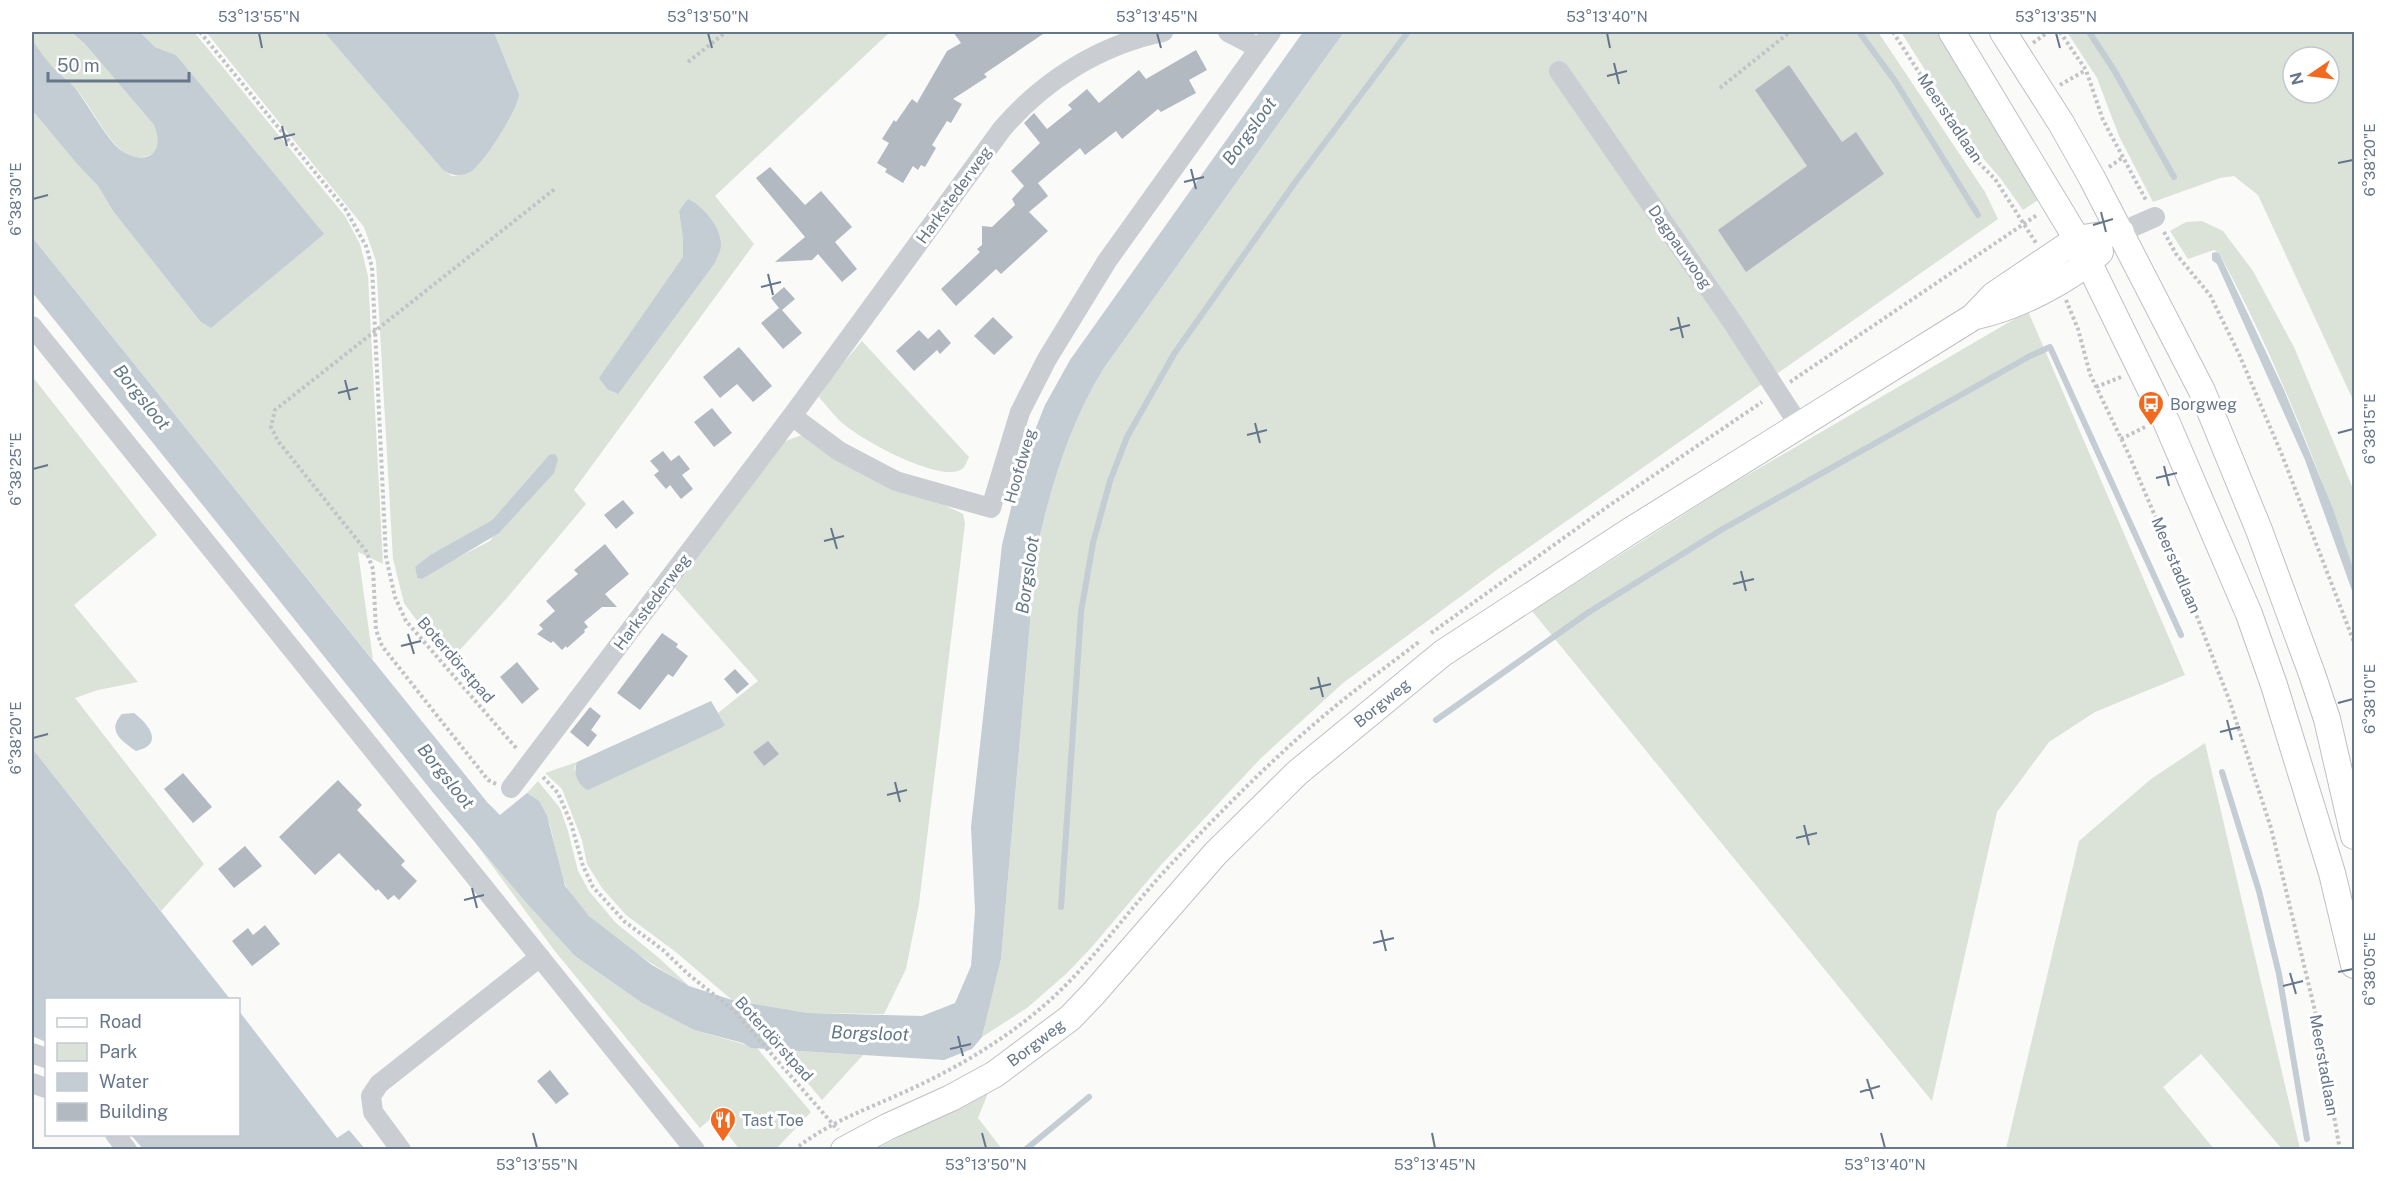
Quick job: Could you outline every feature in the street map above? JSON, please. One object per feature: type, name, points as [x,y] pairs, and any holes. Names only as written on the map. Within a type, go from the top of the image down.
[{"type":"main road","points":[[1952,32],[2077,239],[2166,421],[2249,614],[2274,685],[2332,873],[2355,965]]},
{"type":"main road","points":[[2003,32],[2061,123],[2121,232],[2202,391],[2263,540],[2327,719],[2355,836]]},
{"type":"main road","name":"Borgweg","points":[[1973,317],[2002,310],[2057,282],[2088,263],[2121,232]]},
{"type":"main road","name":"Borgweg","points":[[844,1149],[951,1098],[995,1074],[1070,1018],[1215,854],[1296,773],[1443,653],[1630,531],[1973,317],[1994,295],[2077,239],[2121,232]]},
{"type":"street","name":"Harkstederweg","points":[[511,788],[792,416],[1018,110],[1047,84],[1065,72],[1134,40],[1163,32]]},
{"type":"street","points":[[1228,32],[1259,48]]},
{"type":"street","name":"Hoofdweg","points":[[792,416],[839,451],[896,480],[991,508],[1020,412],[1047,359],[1107,261],[1271,32]]},
{"type":"street","name":"Dagpauwoog","points":[[1559,71],[1799,425]]},
{"type":"street","points":[[2121,232],[2155,217]]},
{"type":"street","points":[[32,326],[695,1149]]},
{"type":"street","points":[[397,1145],[373,1112],[371,1096],[379,1084],[540,957]]},
{"type":"street","points":[[117,1136],[127,1149]]},
{"type":"path","name":"Boterdörstpad","points":[[200,32],[346,210],[366,246],[372,267],[386,557],[395,597],[406,621],[558,793],[571,822],[583,866],[593,887],[625,922],[663,950],[688,974],[733,1010],[832,1124],[794,1149]]},
{"type":"path","points":[[688,63],[726,32]]},
{"type":"path","points":[[1720,88],[1790,32]]},
{"type":"path","name":"Meerstadlaan","points":[[1893,32],[1974,158],[1995,179],[2009,199],[2045,259]]},
{"type":"path","points":[[2030,45],[2048,32]]},
{"type":"path","points":[[2060,32],[2086,70],[2103,120],[2155,217],[2176,254],[2210,296],[2239,354],[2286,465],[2355,642]]},
{"type":"path","points":[[2056,88],[2086,70]]},
{"type":"path","points":[[511,788],[489,780],[382,646],[376,630],[373,569],[366,551],[278,441],[271,427],[275,410],[556,189]]},
{"type":"path","name":"Meerstadlaan","points":[[2057,282],[2078,328],[2084,354],[2096,387],[2189,596],[2229,702],[2271,828],[2316,1015],[2340,1149]]},
{"type":"path","points":[[2096,387],[2127,374]]},
{"type":"path","points":[[2121,439],[2150,425]]},
{"type":"green space","points":[[32,32],[71,32],[85,44],[154,125],[160,141],[157,150],[144,157],[135,157],[126,154],[118,147],[110,139],[79,93],[40,54],[32,41]]},
{"type":"green space","points":[[140,32],[194,32],[345,216],[360,244],[368,276],[383,564],[358,552],[373,660],[32,237],[32,110],[98,186],[113,211],[200,321],[259,155],[176,55],[155,47]]},
{"type":"green space","points":[[206,32],[324,32],[443,170],[452,176],[462,175],[519,94],[494,32],[890,32],[715,196],[754,244],[574,490],[586,504],[507,598],[448,663],[404,603],[393,559],[376,261],[364,227]],"holes":[[[679,211],[715,263],[617,394],[608,390],[683,257]],[[549,455],[490,541],[417,578],[415,567],[430,555],[492,520]]]},
{"type":"green space","points":[[1344,32],[1878,32],[1985,192],[1998,219],[1498,569],[1343,683],[1260,759],[1161,865],[1066,974],[1027,1008],[982,1037],[1001,959],[1036,553],[1062,458],[1081,412],[1104,368]]},
{"type":"green space","points":[[1901,32],[1942,32],[2044,196],[2023,210],[1976,150]]},
{"type":"green space","points":[[2067,32],[2354,32],[2354,402],[2258,195],[2234,176],[2220,178],[2153,202],[2119,136],[2097,78]]},
{"type":"green space","points":[[2202,221],[2223,231],[2253,271],[2294,347],[2354,491],[2354,571],[2293,409],[2258,330],[2219,253],[2214,250],[2188,259],[2170,231],[2186,222]]},
{"type":"green space","points":[[2028,311],[2185,675],[2095,712],[2049,742],[1997,812],[1932,1101],[1532,611],[1727,487]]},
{"type":"green space","points":[[862,341],[969,457],[962,469],[947,472],[932,469],[879,447],[850,429],[819,397],[827,382]]},
{"type":"green space","points":[[32,376],[157,535],[74,605],[138,682],[98,690],[75,698],[204,864],[161,911],[32,748]]},
{"type":"green space","points":[[802,435],[963,514],[965,524],[919,904],[906,969],[884,1014],[808,1013],[732,1000],[677,953],[626,915],[602,888],[587,864],[582,840],[562,789],[545,773],[577,762],[574,769],[588,789],[725,725],[718,713],[758,681],[675,588],[783,442]]},
{"type":"green space","points":[[2205,743],[2300,1149],[2282,1149],[2201,1054],[2163,1087],[2214,1149],[2006,1149],[2079,841],[2151,779]]},
{"type":"green space","points":[[538,781],[560,808],[578,871],[589,891],[616,923],[689,986],[620,941],[602,927],[573,898],[561,872],[549,823],[537,802],[527,793]]},
{"type":"green space","points":[[463,826],[529,906],[575,956],[642,1003],[694,1030],[757,1048],[811,1112],[776,1149],[739,1149],[714,1116],[700,1128],[554,950]]},
{"type":"green space","points":[[780,1050],[863,1055],[822,1100]]},
{"type":"green space","points":[[988,1093],[978,1118],[1002,1149],[875,1149]]},
{"type":"water","points":[[71,32],[140,32],[155,47],[176,55],[324,234],[211,328],[200,321],[113,211],[98,186],[32,110],[32,40],[49,62],[75,88],[115,145],[123,152],[141,158],[154,153],[157,137],[154,125],[85,44]]},
{"type":"water","points":[[324,32],[494,32],[519,94],[517,101],[499,136],[476,168],[463,175],[450,174],[443,170]]},
{"type":"water","name":"Borgsloot","points":[[1303,32],[1344,32],[1104,368],[1081,412],[1062,457],[1036,553],[1001,959],[982,1037],[972,1049],[944,1060],[751,1048],[743,1043],[694,1030],[642,1003],[575,956],[529,906],[435,795],[32,292],[32,237],[487,802],[500,815],[527,793],[539,801],[547,816],[565,886],[589,916],[652,965],[689,986],[732,1000],[808,1013],[922,1016],[955,1003],[971,966],[975,911],[971,827],[1002,545],[1022,463],[1045,405],[1070,360]]},
{"type":"water","points":[[688,199],[705,212],[715,224],[720,238],[720,252],[715,263],[618,394],[608,390],[599,378],[683,257],[679,211]]},
{"type":"water","points":[[2212,253],[2219,253],[2284,390],[2333,509],[2354,571],[2354,596],[2305,460],[2217,264],[2212,260]]},
{"type":"water","points":[[555,454],[558,459],[554,473],[499,533],[422,579],[417,578],[415,567],[430,555],[492,520],[549,455]]},
{"type":"water","points":[[711,701],[725,725],[721,728],[588,790],[579,782],[575,770],[577,762]]},
{"type":"water","points":[[134,713],[149,729],[152,740],[145,748],[136,751],[121,739],[115,726],[122,714]]},
{"type":"water","points":[[32,748],[229,998],[45,998],[45,1042],[32,1036]]},
{"type":"water","points":[[240,1012],[337,1138],[349,1130],[365,1149],[143,1149],[132,1136],[240,1136]]},
{"type":"building","points":[[953,32],[1046,32],[984,74],[987,77],[953,99],[962,104],[951,123],[947,121],[932,145],[936,148],[925,167],[921,165],[918,170],[913,166],[903,183],[885,172],[887,169],[877,163],[889,143],[882,139],[912,99],[917,103],[947,51],[961,43]]},
{"type":"building","points":[[1196,50],[1207,70],[1189,80],[1196,93],[1161,112],[1158,109],[1122,139],[1116,131],[1085,155],[1080,148],[1038,183],[1048,196],[1029,212],[1048,231],[1001,274],[996,269],[956,306],[941,289],[980,252],[977,249],[982,245],[982,226],[992,227],[1015,205],[1012,199],[1024,186],[1011,171],[1040,143],[1024,123],[1034,113],[1047,129],[1072,109],[1068,105],[1087,89],[1099,103],[1139,70],[1146,79]]},
{"type":"building","points":[[1789,65],[1842,142],[1856,132],[1884,174],[1746,272],[1718,230],[1807,166],[1755,90]]},
{"type":"building","points":[[770,167],[805,205],[821,191],[852,227],[835,242],[857,269],[842,282],[818,254],[812,260],[775,262],[805,237],[756,178]]},
{"type":"building","points":[[784,287],[795,299],[782,310],[802,333],[783,349],[761,323],[779,308],[771,298]]},
{"type":"building","points":[[993,317],[1013,337],[994,355],[974,336]]},
{"type":"building","points":[[939,329],[951,343],[940,354],[937,350],[914,371],[896,351],[919,330],[928,339]]},
{"type":"building","points":[[739,347],[772,386],[753,402],[737,384],[720,398],[703,377]]},
{"type":"building","points":[[712,408],[732,433],[714,447],[694,422]]},
{"type":"building","points":[[663,451],[671,461],[679,455],[690,469],[682,475],[693,489],[681,499],[670,485],[666,489],[654,475],[659,471],[650,461]]},
{"type":"building","points":[[623,500],[634,513],[616,529],[604,515]]},
{"type":"building","points":[[605,544],[629,574],[605,594],[617,607],[602,607],[584,622],[588,627],[584,630],[585,632],[562,650],[553,641],[551,643],[537,634],[543,629],[539,625],[555,611],[546,601],[578,574],[574,570]]},
{"type":"building","points":[[662,633],[678,644],[676,647],[688,656],[673,677],[668,674],[640,710],[617,693]]},
{"type":"building","points":[[517,662],[539,689],[522,704],[500,677]]},
{"type":"building","points":[[735,669],[749,684],[737,694],[724,679]]},
{"type":"building","points":[[590,707],[601,716],[591,730],[597,735],[588,747],[570,732]]},
{"type":"building","points":[[768,741],[779,754],[764,766],[753,752]]},
{"type":"building","points":[[183,773],[212,807],[193,823],[164,789]]},
{"type":"building","points":[[338,780],[362,805],[357,810],[405,861],[401,865],[417,881],[399,900],[394,895],[388,900],[378,889],[376,891],[339,853],[315,875],[279,837]]},
{"type":"building","points":[[245,846],[262,866],[234,888],[218,869]]},
{"type":"building","points":[[265,925],[280,944],[252,966],[232,941],[248,928],[253,935]]},
{"type":"building","points":[[550,1070],[569,1094],[556,1104],[537,1081]]},
{"type":"waterway","points":[[1061,907],[1081,612],[1093,543],[1110,481],[1127,437],[1174,354],[1296,181],[1408,32]]},
{"type":"waterway","points":[[1859,32],[1895,81],[1978,215]]},
{"type":"waterway","points":[[2089,32],[2114,70],[2174,177]]},
{"type":"waterway","points":[[1436,720],[1589,612],[1721,530],[2030,356],[2050,347],[2181,635]]},
{"type":"waterway","points":[[2222,772],[2259,891],[2279,974],[2307,1139]]},
{"type":"waterway","points":[[1025,1150],[1089,1097]]},
{"type":"place","name":"Borgweg","points":[[2151,427]]},
{"type":"place","name":"Tast Toe","points":[[723,1143]]}]
